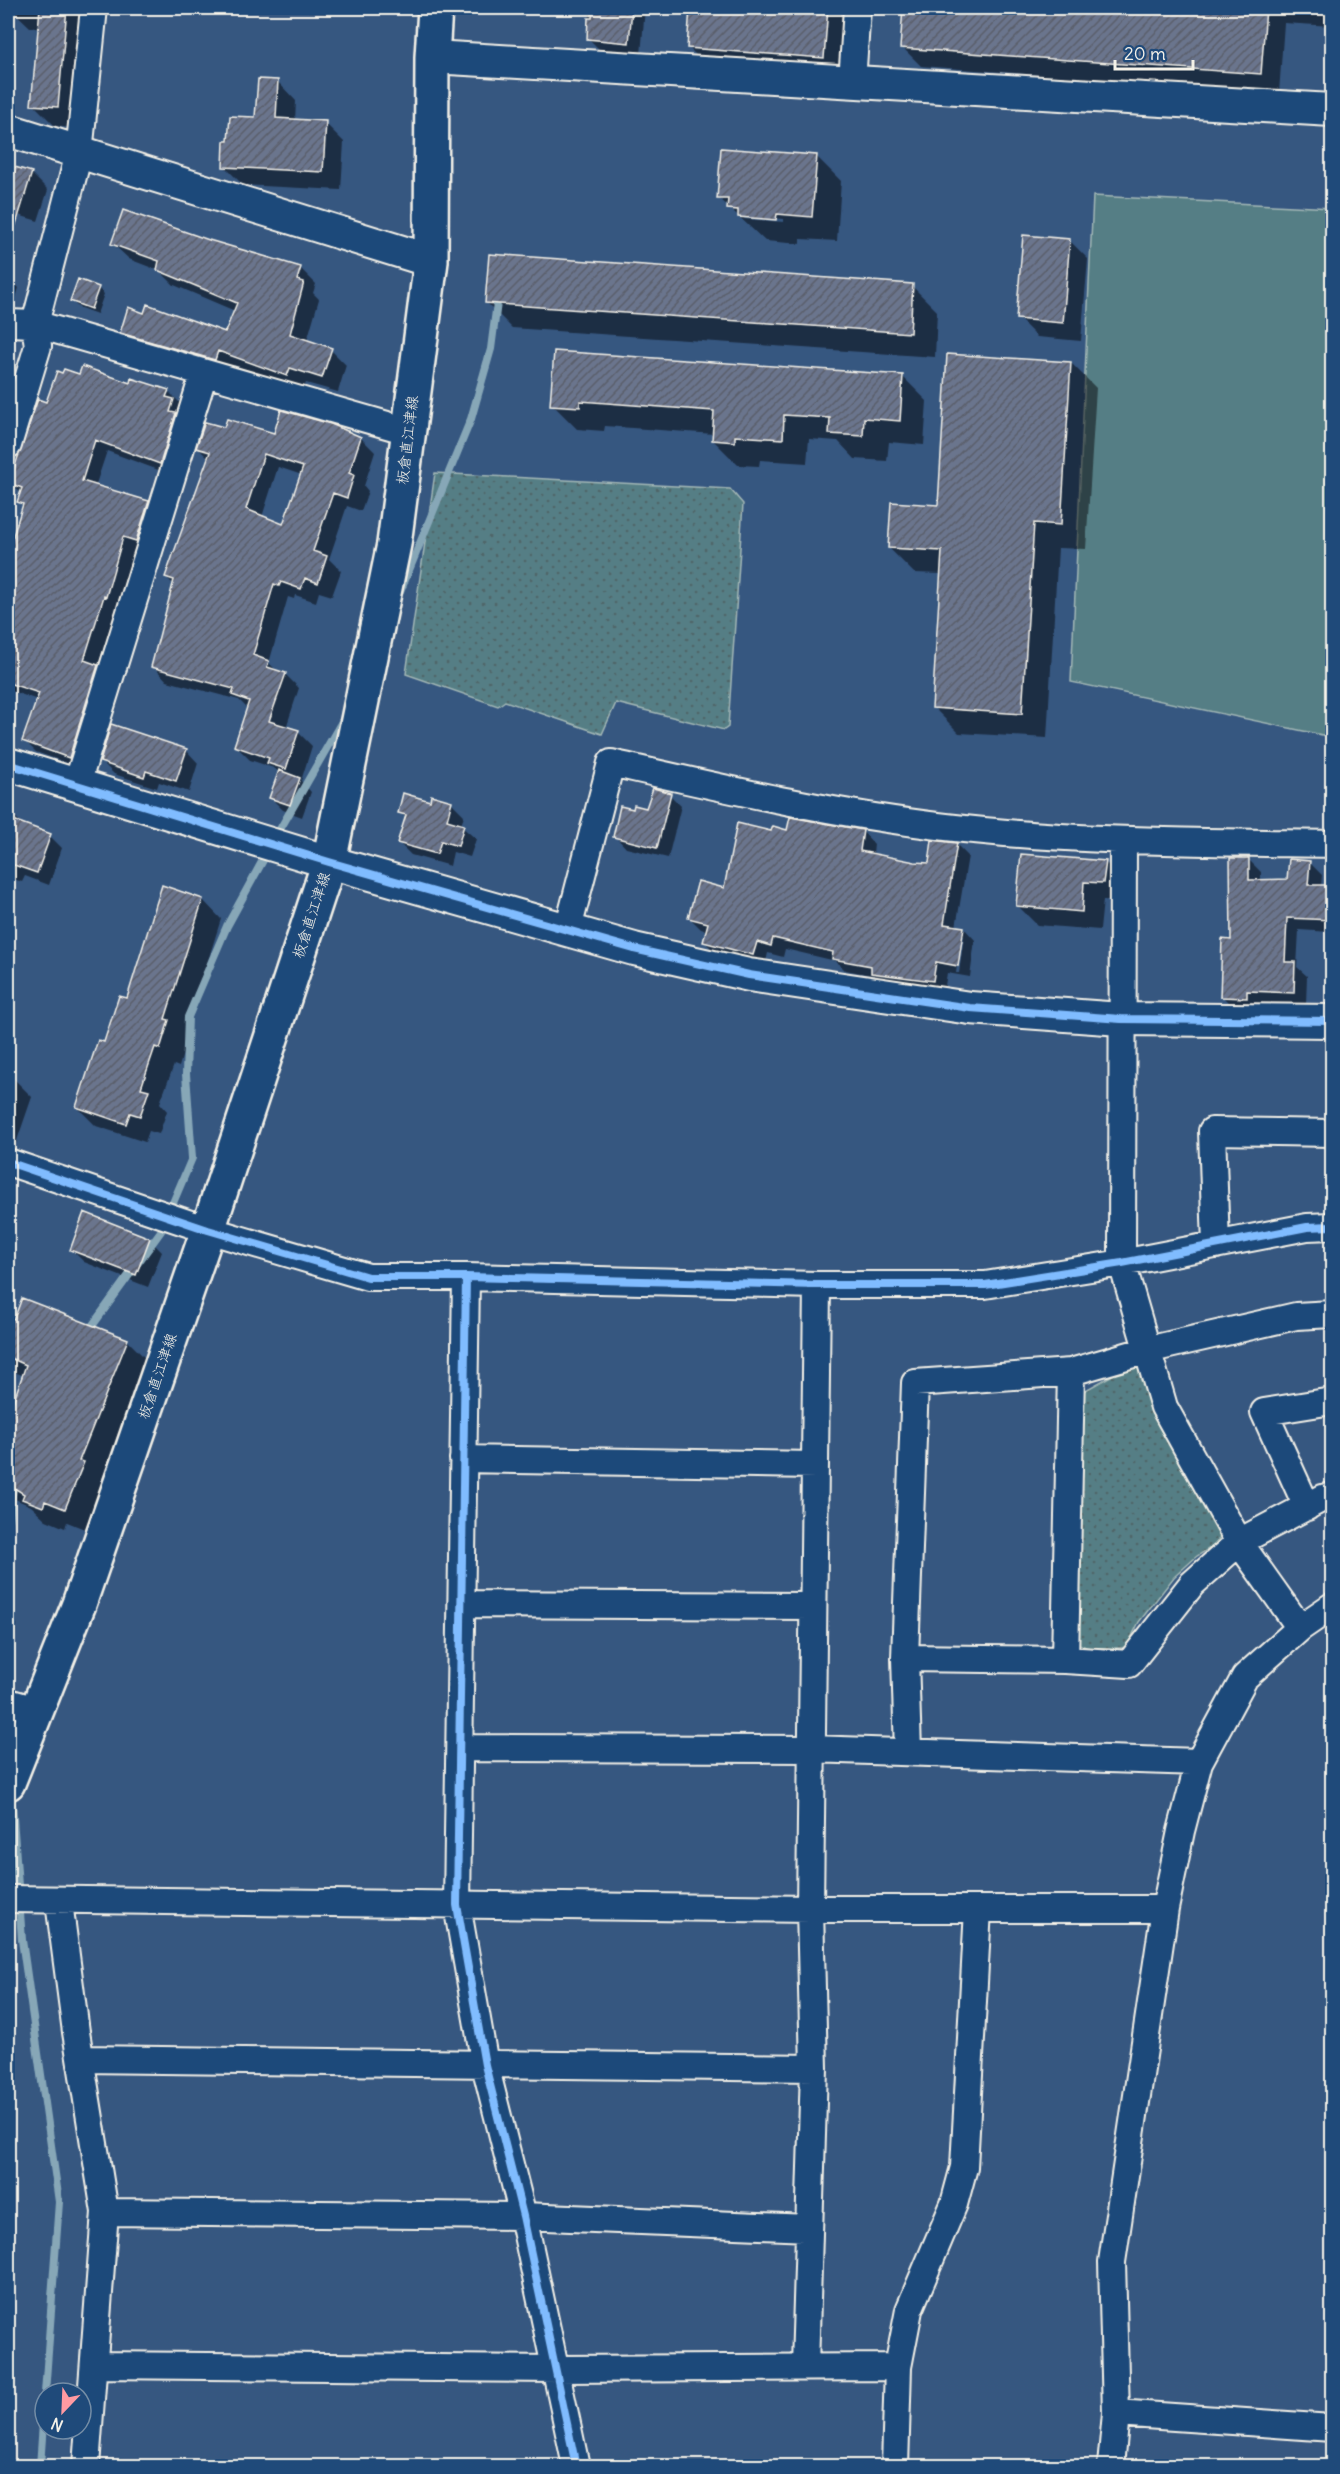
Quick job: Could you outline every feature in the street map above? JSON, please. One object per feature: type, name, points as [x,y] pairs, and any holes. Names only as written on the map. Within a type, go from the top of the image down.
[{"type":"main road","name":"板倉直江津線","points":[[8,1783],[22,1706],[79,1604],[208,1230],[329,862],[394,544],[431,261],[432,57],[435,8]]},
{"type":"street","points":[[8,445],[38,346],[35,324],[79,153],[94,8]]},
{"type":"street","points":[[852,82],[857,8]]},
{"type":"street","points":[[432,57],[1332,110]]},
{"type":"street","points":[[8,130],[431,261]]},
{"type":"street","points":[[8,323],[35,324],[408,431]]},
{"type":"street","points":[[77,784],[204,373]]},
{"type":"street","points":[[568,929],[611,763],[848,813],[967,829],[1123,840],[1332,844]]},
{"type":"street","points":[[8,764],[329,862],[634,949],[749,975],[970,1008],[1121,1018],[1332,1021]]},
{"type":"street","points":[[1123,840],[1122,1263],[1164,1407],[1239,1542],[1300,1628]]},
{"type":"street","points":[[1216,1245],[1212,1131],[1332,1133]]},
{"type":"street","points":[[8,1162],[208,1230],[368,1277],[466,1276],[817,1285],[986,1285],[1122,1263],[1307,1227],[1332,1226]]},
{"type":"street","points":[[466,1276],[458,1905],[485,2065],[523,2216],[576,2466]]},
{"type":"street","points":[[805,2366],[814,2068],[810,1909],[817,1285]]},
{"type":"street","points":[[908,1752],[905,1658],[915,1383],[1071,1372],[1147,1350],[1296,1316],[1332,1314]]},
{"type":"street","points":[[1065,1660],[1071,1372]]},
{"type":"street","points":[[1307,1507],[1264,1412],[1332,1401]]},
{"type":"street","points":[[463,1459],[815,1465]]},
{"type":"street","points":[[905,1658],[1065,1660],[1129,1664],[1192,1584],[1239,1542],[1323,1498],[1332,1496]]},
{"type":"street","points":[[463,1604],[813,1606]]},
{"type":"street","points":[[1111,2466],[1116,2413],[1112,2262],[1165,1910],[1181,1831],[1199,1762],[1245,1677],[1300,1628],[1332,1606]]},
{"type":"street","points":[[460,1748],[811,1749],[1199,1762]]},
{"type":"street","points":[[8,1899],[59,1902],[1165,1910]]},
{"type":"street","points":[[59,1902],[105,2212],[86,2466]]},
{"type":"street","points":[[895,2466],[898,2367],[909,2310],[954,2204],[963,2167],[978,1909]]},
{"type":"street","points":[[81,2059],[814,2068]]},
{"type":"street","points":[[105,2212],[523,2216],[809,2228]]},
{"type":"street","points":[[95,2365],[557,2369],[898,2367]]},
{"type":"street","points":[[1116,2413],[1332,2428]]},
{"type":"green space","points":[[1093,196],[1332,208],[1332,737],[1071,682]]},
{"type":"green space","points":[[435,473],[730,489],[743,504],[728,727],[724,730],[616,703],[602,734],[505,701],[498,706],[406,674]]},
{"type":"green space","points":[[1132,1364],[1144,1370],[1223,1532],[1215,1545],[1197,1556],[1174,1577],[1139,1622],[1127,1646],[1088,1648],[1079,1644],[1078,1635],[1084,1391]]},
{"type":"building","points":[[40,8],[67,8],[58,107],[31,105]]},
{"type":"building","points":[[593,8],[632,8],[629,43],[587,39],[588,18],[592,18]]},
{"type":"building","points":[[690,8],[828,8],[824,58],[687,48]]},
{"type":"building","points":[[903,8],[1266,8],[1261,74],[900,48]]},
{"type":"building","points":[[258,79],[278,80],[276,118],[326,121],[323,172],[223,167],[224,141],[228,141],[230,116],[255,117]]},
{"type":"building","points":[[721,148],[817,155],[812,217],[777,214],[776,220],[738,217],[738,210],[727,209],[728,199],[717,199]]},
{"type":"building","points":[[8,165],[32,172],[13,234],[8,234]]},
{"type":"building","points":[[123,210],[209,240],[301,267],[297,280],[304,282],[290,334],[332,348],[322,378],[290,368],[287,376],[218,351],[215,360],[120,333],[128,307],[144,313],[147,304],[225,332],[237,303],[157,270],[159,261],[111,244]]},
{"type":"building","points":[[1023,235],[1070,239],[1063,323],[1016,319]]},
{"type":"building","points":[[489,254],[913,284],[910,333],[485,303]]},
{"type":"building","points":[[78,279],[99,287],[91,309],[70,301]]},
{"type":"building","points":[[554,351],[903,375],[900,421],[864,418],[863,436],[829,434],[830,418],[784,415],[783,439],[735,436],[735,442],[712,440],[714,411],[580,401],[580,407],[550,405]]},
{"type":"building","points":[[947,354],[1071,362],[1061,525],[1034,523],[1022,714],[932,708],[942,551],[888,548],[891,502],[938,505]]},
{"type":"building","points":[[82,366],[130,383],[131,378],[169,390],[166,397],[174,399],[170,412],[176,413],[160,464],[95,440],[82,481],[149,501],[136,541],[123,537],[106,597],[104,596],[84,660],[98,665],[69,758],[22,741],[39,693],[8,683],[8,552],[23,504],[17,502],[22,488],[9,483],[38,399],[46,402],[57,371],[62,373],[64,369],[79,374]]},
{"type":"building","points":[[281,410],[331,424],[361,437],[349,473],[354,475],[347,498],[333,493],[313,551],[327,556],[318,583],[305,578],[301,589],[281,582],[279,586],[274,584],[253,655],[269,661],[267,667],[286,673],[269,721],[299,730],[286,769],[267,763],[269,758],[234,746],[249,701],[232,695],[234,689],[151,667],[174,580],[165,577],[210,452],[196,448],[205,422],[224,427],[227,419],[274,433]],"holes":[[[264,454],[303,467],[283,524],[246,509]]]},
{"type":"building","points":[[111,724],[187,749],[176,781],[146,771],[144,777],[100,762]]},
{"type":"building","points":[[279,770],[300,778],[290,805],[269,798]]},
{"type":"building","points":[[653,788],[671,793],[657,848],[613,837],[620,806],[633,809],[634,805],[646,808]]},
{"type":"building","points":[[403,793],[430,801],[431,795],[452,801],[447,820],[464,825],[458,846],[441,841],[437,854],[397,843],[406,815],[398,813]]},
{"type":"building","points":[[790,817],[863,830],[860,851],[915,862],[929,863],[932,840],[957,843],[944,924],[964,927],[958,966],[936,962],[933,981],[871,973],[871,966],[832,959],[833,952],[773,938],[771,946],[757,942],[753,955],[703,942],[708,923],[688,918],[698,881],[724,888],[737,823],[771,831],[773,826],[787,830]]},
{"type":"building","points":[[8,818],[51,834],[37,873],[8,863]]},
{"type":"building","points":[[1021,854],[1106,861],[1103,883],[1084,882],[1082,912],[1016,906]]},
{"type":"building","points":[[1230,858],[1249,858],[1249,880],[1287,879],[1289,859],[1310,861],[1308,885],[1332,885],[1332,920],[1287,918],[1285,962],[1295,962],[1294,993],[1247,991],[1247,998],[1220,997],[1222,939],[1231,940]]},
{"type":"building","points":[[162,885],[203,899],[165,1019],[169,1020],[160,1049],[155,1047],[141,1088],[149,1090],[140,1116],[130,1113],[126,1124],[76,1107],[98,1040],[104,1042],[119,996],[127,998]]},
{"type":"building","points":[[84,1212],[150,1238],[136,1275],[70,1250]]},
{"type":"building","points":[[22,1298],[128,1339],[79,1461],[84,1462],[65,1509],[45,1501],[43,1507],[22,1499],[24,1494],[8,1484],[8,1417],[26,1365],[8,1357],[8,1316],[14,1319]]},
{"type":"waterway","points":[[400,592],[471,419],[491,349],[498,295]]},
{"type":"waterway","points":[[275,838],[344,718]]},
{"type":"waterway","points":[[87,1333],[161,1231],[192,1158],[186,1074],[188,1017],[227,926],[268,851]]},
{"type":"waterway","points":[[8,1530],[14,1478]]},
{"type":"waterway","points":[[8,1587],[10,1742]]},
{"type":"waterway","points":[[11,1790],[22,1940],[59,2202],[46,2381]]},
{"type":"waterway","points":[[40,2466],[42,2441]]},
{"type":"cycle path","points":[[8,764],[329,862],[634,949],[749,975],[970,1008],[1121,1019],[1332,1021]]},
{"type":"cycle path","points":[[8,1162],[208,1230],[368,1277],[817,1285],[985,1285],[1122,1263],[1307,1227],[1332,1226]]},
{"type":"cycle path","points":[[466,1277],[457,1905],[485,2065],[523,2216],[576,2466]]}]
